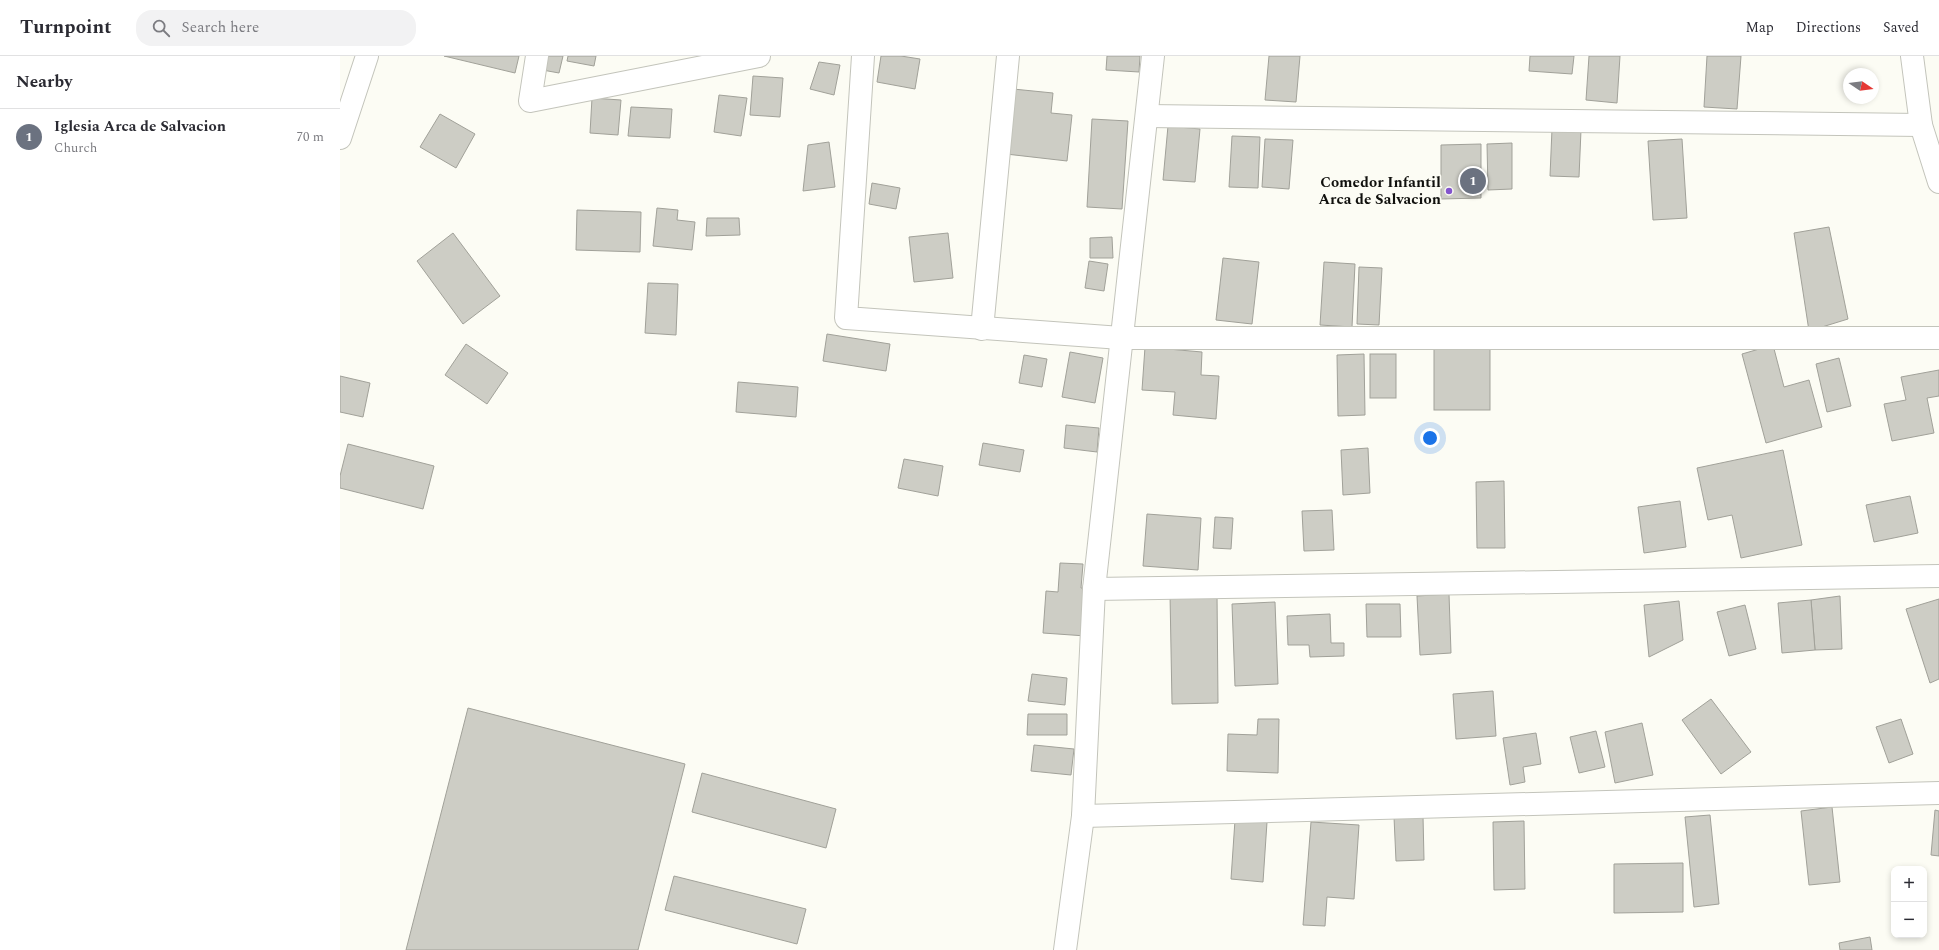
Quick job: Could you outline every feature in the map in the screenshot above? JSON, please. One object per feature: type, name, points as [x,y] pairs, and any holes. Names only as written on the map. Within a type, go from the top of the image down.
[{"type":"street","points":[[340,138],[367,56]]},
{"type":"street","points":[[537,56],[530,101],[759,56]]},
{"type":"street","points":[[863,56],[846,318],[1121,338],[1939,338]]},
{"type":"street","points":[[982,328],[1008,56]]},
{"type":"street","points":[[1065,950],[1083,816],[1094,589],[1153,56]]},
{"type":"street","points":[[1912,56],[1921,125],[1939,182]]},
{"type":"street","points":[[1147,116],[1921,125]]},
{"type":"street","points":[[1094,589],[1939,576]]},
{"type":"street","points":[[1083,816],[1939,793]]},
{"type":"building","points":[[444,56],[519,56],[515,73]]},
{"type":"building","points":[[539,56],[563,56],[559,73],[537,69]]},
{"type":"building","points":[[568,56],[596,56],[594,66],[567,61]]},
{"type":"building","points":[[881,56],[901,56],[920,59],[915,89],[877,82]]},
{"type":"building","points":[[1107,56],[1140,56],[1139,72],[1106,70]]},
{"type":"building","points":[[1269,56],[1300,56],[1296,102],[1265,100]]},
{"type":"building","points":[[1530,56],[1574,56],[1572,74],[1529,71]]},
{"type":"building","points":[[1589,56],[1620,56],[1617,103],[1586,100]]},
{"type":"building","points":[[1707,56],[1741,56],[1737,109],[1704,107]]},
{"type":"building","points":[[819,62],[840,65],[834,95],[810,89]]},
{"type":"building","points":[[753,76],[783,78],[780,117],[750,115]]},
{"type":"building","points":[[1013,89],[1053,93],[1051,113],[1072,115],[1067,161],[1006,154]]},
{"type":"building","points":[[719,95],[747,98],[741,136],[714,132]]},
{"type":"building","points":[[592,98],[621,100],[618,135],[590,133]]},
{"type":"building","points":[[631,107],[672,109],[670,138],[628,136]]},
{"type":"building","points":[[440,114],[475,134],[456,168],[420,147]]},
{"type":"building","points":[[1092,119],[1128,121],[1122,209],[1087,207]]},
{"type":"building","points":[[1168,126],[1200,129],[1195,182],[1163,180]]},
{"type":"building","points":[[1552,129],[1581,130],[1579,177],[1550,176]]},
{"type":"building","points":[[1232,136],[1260,137],[1258,188],[1229,187]]},
{"type":"building","points":[[1265,139],[1293,140],[1289,189],[1262,187]]},
{"type":"building","points":[[1682,139],[1687,218],[1653,220],[1648,141]]},
{"type":"building","points":[[829,142],[835,187],[803,191],[808,145]]},
{"type":"building","points":[[1512,143],[1512,189],[1488,190],[1487,144]]},
{"type":"building","points":[[1481,144],[1481,198],[1441,199],[1441,145]]},
{"type":"building","points":[[872,183],[900,188],[896,209],[869,204]]},
{"type":"building","points":[[657,208],[678,210],[677,220],[695,222],[692,250],[653,246]]},
{"type":"building","points":[[577,210],[641,212],[640,252],[576,250]]},
{"type":"building","points":[[707,218],[739,218],[740,235],[706,236]]},
{"type":"building","points":[[1829,227],[1848,319],[1809,331],[1794,233]]},
{"type":"building","points":[[453,233],[500,296],[463,324],[417,261]]},
{"type":"building","points":[[948,233],[953,278],[914,282],[909,237]]},
{"type":"building","points":[[1112,237],[1113,258],[1090,258],[1090,238]]},
{"type":"building","points":[[1223,258],[1259,262],[1252,324],[1216,320]]},
{"type":"building","points":[[1089,261],[1108,264],[1104,291],[1085,288]]},
{"type":"building","points":[[1324,262],[1355,264],[1352,327],[1320,325]]},
{"type":"building","points":[[1359,267],[1382,268],[1379,325],[1357,324]]},
{"type":"building","points":[[648,283],[678,284],[676,335],[645,333]]},
{"type":"building","points":[[827,334],[890,344],[886,371],[823,361]]},
{"type":"building","points":[[466,344],[508,373],[487,404],[445,375]]},
{"type":"building","points":[[1773,345],[1784,387],[1809,380],[1822,427],[1766,443],[1742,354]]},
{"type":"building","points":[[1434,346],[1490,346],[1490,410],[1434,410]]},
{"type":"building","points":[[1145,347],[1202,352],[1201,375],[1219,376],[1216,419],[1173,415],[1175,392],[1142,390]]},
{"type":"building","points":[[1070,352],[1103,358],[1095,403],[1062,397]]},
{"type":"building","points":[[1364,354],[1365,415],[1338,416],[1337,355]]},
{"type":"building","points":[[1370,354],[1396,354],[1396,398],[1370,398]]},
{"type":"building","points":[[1024,355],[1047,359],[1042,387],[1019,383]]},
{"type":"building","points":[[1839,358],[1851,406],[1827,412],[1816,364]]},
{"type":"building","points":[[1939,370],[1939,396],[1927,398],[1934,433],[1892,441],[1884,404],[1906,400],[1901,377]]},
{"type":"building","points":[[340,376],[370,383],[363,417],[340,412]]},
{"type":"building","points":[[738,382],[798,387],[796,417],[736,412]]},
{"type":"building","points":[[1066,425],[1099,428],[1097,452],[1064,448]]},
{"type":"building","points":[[983,443],[1024,450],[1020,472],[979,465]]},
{"type":"building","points":[[348,444],[434,466],[423,509],[340,488],[340,476]]},
{"type":"building","points":[[1368,448],[1370,493],[1343,495],[1341,450]]},
{"type":"building","points":[[1783,450],[1802,545],[1741,558],[1732,515],[1708,520],[1697,468]]},
{"type":"building","points":[[904,459],[943,466],[938,496],[898,488]]},
{"type":"building","points":[[1504,481],[1505,548],[1477,548],[1476,482]]},
{"type":"building","points":[[1910,496],[1918,533],[1874,542],[1866,505]]},
{"type":"building","points":[[1680,501],[1686,547],[1644,553],[1638,507]]},
{"type":"building","points":[[1332,510],[1334,550],[1304,551],[1302,511]]},
{"type":"building","points":[[1147,514],[1201,518],[1198,570],[1143,566]]},
{"type":"building","points":[[1215,517],[1233,518],[1231,549],[1213,548]]},
{"type":"building","points":[[1060,563],[1083,564],[1081,588],[1089,588],[1086,636],[1043,633],[1046,591],[1058,592]]},
{"type":"building","points":[[1217,593],[1218,703],[1172,704],[1170,594]]},
{"type":"building","points":[[1449,594],[1451,653],[1420,655],[1417,596]]},
{"type":"building","points":[[1840,596],[1842,649],[1815,650],[1811,600]]},
{"type":"building","points":[[1939,599],[1939,679],[1930,683],[1906,609]]},
{"type":"building","points":[[1811,600],[1815,650],[1782,653],[1778,603]]},
{"type":"building","points":[[1679,601],[1683,640],[1649,657],[1644,605]]},
{"type":"building","points":[[1275,602],[1278,684],[1235,686],[1232,604]]},
{"type":"building","points":[[1366,604],[1400,604],[1401,637],[1367,637]]},
{"type":"building","points":[[1745,605],[1756,649],[1729,656],[1717,612]]},
{"type":"building","points":[[1330,614],[1331,643],[1344,643],[1344,656],[1310,657],[1309,645],[1288,645],[1287,616]]},
{"type":"building","points":[[1032,674],[1067,678],[1065,705],[1028,701]]},
{"type":"building","points":[[1493,691],[1496,736],[1456,739],[1453,694]]},
{"type":"building","points":[[1711,699],[1751,752],[1721,774],[1682,720]]},
{"type":"building","points":[[468,708],[685,764],[638,950],[406,950]]},
{"type":"building","points":[[1028,714],[1067,714],[1067,735],[1027,735]]},
{"type":"building","points":[[1258,719],[1279,719],[1278,773],[1227,771],[1228,734],[1257,735]]},
{"type":"building","points":[[1901,719],[1913,754],[1889,763],[1876,727]]},
{"type":"building","points":[[1642,723],[1653,775],[1615,783],[1605,732]]},
{"type":"building","points":[[1596,731],[1605,767],[1579,773],[1570,737]]},
{"type":"building","points":[[1536,733],[1541,764],[1523,767],[1525,782],[1510,785],[1503,738]]},
{"type":"building","points":[[1034,745],[1074,749],[1071,775],[1031,771]]},
{"type":"building","points":[[702,773],[836,809],[826,848],[692,812]]},
{"type":"building","points":[[1832,807],[1840,882],[1809,885],[1801,811]]},
{"type":"building","points":[[1935,810],[1939,811],[1939,856],[1931,855]]},
{"type":"building","points":[[1710,815],[1719,904],[1694,907],[1685,817]]},
{"type":"building","points":[[1423,816],[1424,860],[1396,861],[1394,817]]},
{"type":"building","points":[[1235,820],[1267,822],[1263,882],[1231,879]]},
{"type":"building","points":[[1524,821],[1525,889],[1494,890],[1493,822]]},
{"type":"building","points":[[1311,822],[1359,825],[1354,899],[1327,897],[1325,926],[1303,925]]},
{"type":"building","points":[[1683,863],[1683,912],[1614,913],[1614,864]]},
{"type":"building","points":[[674,876],[806,909],[797,944],[665,910]]},
{"type":"building","points":[[1870,937],[1872,950],[1840,950],[1839,943]]},
{"type":"place","name":"Iglesia Arca de Salvacion","points":[[1473,181]]},
{"type":"place","name":"Comedor Infantil Arca de Salvacion","points":[[1449,191]]}]
